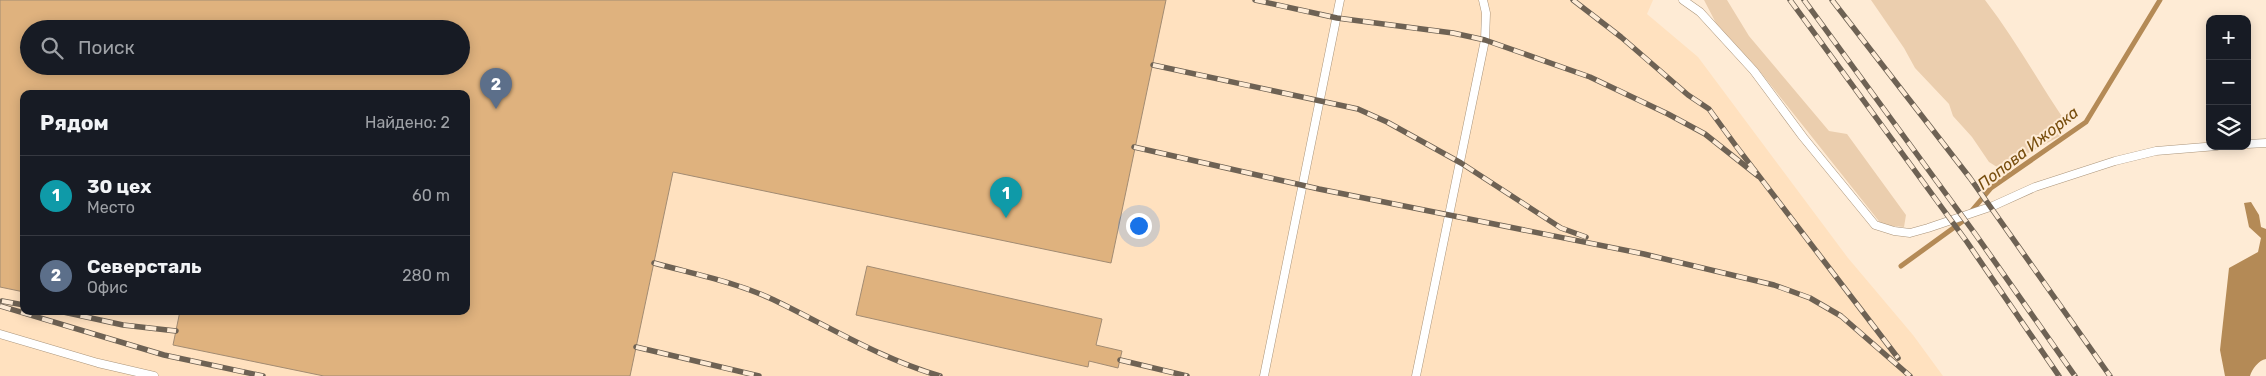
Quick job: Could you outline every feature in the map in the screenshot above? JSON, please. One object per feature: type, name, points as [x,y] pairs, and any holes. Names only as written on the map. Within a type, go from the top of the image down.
[{"type":"lane","points":[[1264,376],[1340,0]]},
{"type":"lane","points":[[1416,376],[1485,40],[1486,13],[1483,0]]},
{"type":"lane","points":[[1683,0],[1700,12],[1754,70],[1803,137],[1875,225],[1894,231],[1910,234],[2115,161],[2156,151],[2206,147]]},
{"type":"lane","points":[[2251,144],[2266,143]]},
{"type":"lane","points":[[0,334],[98,363],[154,376]]},
{"type":"shaded area","points":[[0,0],[1653,0],[1647,14],[1698,57],[1848,258],[1913,335],[1943,376],[0,376]]},
{"type":"shaded area","points":[[1704,0],[1727,0],[1749,36],[1829,131],[1847,134],[1906,215],[1904,227],[1882,225],[1758,69],[1717,25]]},
{"type":"shaded area","points":[[1871,0],[1985,0],[2065,121],[2060,136],[2023,156],[2006,169],[1997,167],[1989,162],[1972,137],[1953,116],[1949,104],[1915,68],[1904,48]]},
{"type":"shaded area","points":[[2251,202],[2259,215],[2261,227],[2266,229],[2266,359],[2256,365],[2250,376],[2225,376],[2220,350],[2229,268],[2258,252],[2261,238],[2249,227],[2244,203]]},
{"type":"building","points":[[0,0],[1166,0],[1111,263],[673,172],[630,376],[324,376],[173,345],[179,315],[470,315],[470,90],[20,90],[20,291],[0,287]]},
{"type":"building","points":[[867,266],[1102,319],[1096,345],[1122,351],[1118,368],[1089,361],[1088,367],[856,315]]},
{"type":"waterway","name":"Попова Ижорка","points":[[1901,266],[1963,221],[1991,188],[2086,122],[2160,0]]},
{"type":"railway","points":[[1255,0],[1337,18],[1453,33],[1485,40],[1590,77],[1668,114],[1705,134],[1758,176]]},
{"type":"railway","points":[[1573,0],[1621,37],[1688,95],[1709,109],[1898,358]]},
{"type":"railway","points":[[1790,0],[1967,242],[2059,376]]},
{"type":"railway","points":[[1804,0],[1976,235],[2075,376]]},
{"type":"railway","points":[[1832,0],[1970,178],[2110,376]]},
{"type":"railway","points":[[1153,65],[1358,109],[1387,122],[1461,163],[1561,228],[1586,237]]},
{"type":"railway","points":[[1134,147],[1319,189],[1644,254],[1774,285],[1810,298],[1841,316],[1910,376]]},
{"type":"railway","points":[[654,263],[745,288],[774,300],[897,361],[940,376]]},
{"type":"railway","points":[[2,301],[20,304]]},
{"type":"railway","points":[[0,306],[20,312]]},
{"type":"railway","points":[[30,315],[164,355],[263,376]]},
{"type":"railway","points":[[77,315],[123,325],[176,331]]},
{"type":"railway","points":[[636,347],[759,376]]},
{"type":"railway","points":[[1120,360],[1187,376]]},
{"type":"place","name":"Северсталь","points":[[496,109]]},
{"type":"place","name":"30 цех","points":[[1006,218]]}]
